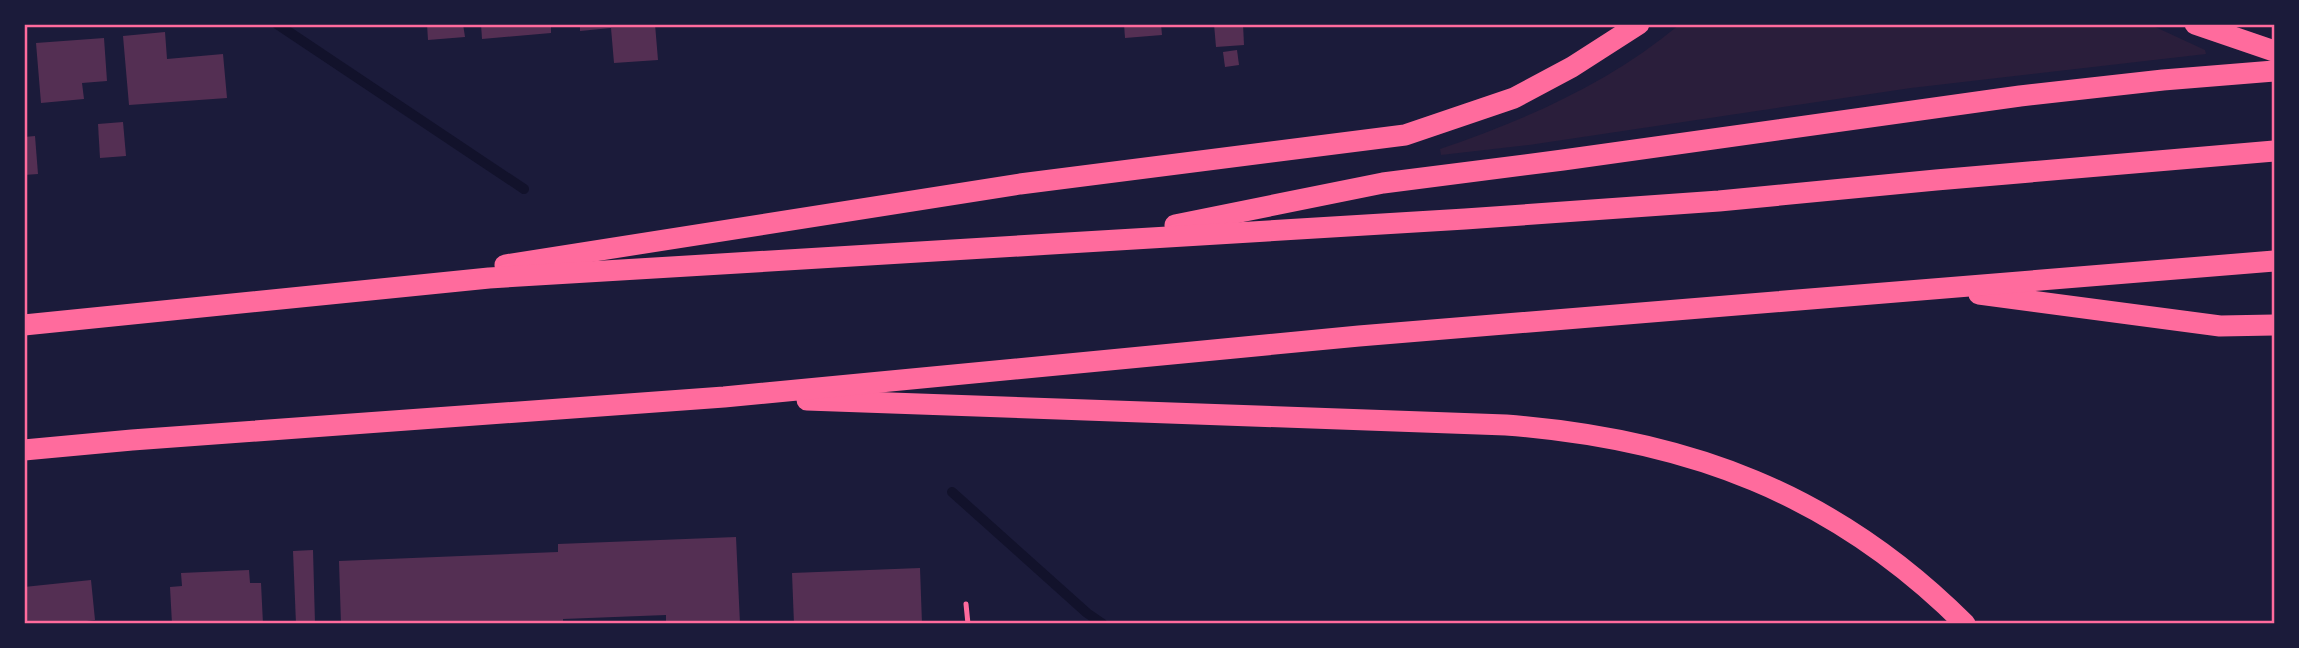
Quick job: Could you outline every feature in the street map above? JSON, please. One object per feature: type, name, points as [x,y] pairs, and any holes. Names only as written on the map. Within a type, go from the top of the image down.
[{"type":"highway","points":[[299,297],[1020,184],[1405,135],[1514,98],[1572,67],[1639,24]]},
{"type":"highway","points":[[2195,24],[2274,51]]},
{"type":"highway","points":[[1098,240],[1384,183],[2020,96],[2274,71]]},
{"type":"highway","points":[[24,325],[489,278],[1705,202],[2274,151]]},
{"type":"highway","points":[[24,450],[724,397],[1359,336],[2274,261]]},
{"type":"highway","points":[[1935,289],[2220,326],[2274,325]]},
{"type":"highway","points":[[724,397],[1563,429],[1676,452],[1779,491],[1827,516],[1872,545],[1917,579],[1965,624]]},
{"type":"lane","points":[[966,604],[968,624]]},
{"type":"shaded area","points":[[1679,25],[2151,25],[2205,50],[2206,54],[1911,88],[1529,145],[1441,155],[1440,149],[1504,126],[1566,98],[1624,65]]},
{"type":"building","points":[[427,24],[463,24],[465,37],[428,40]]},
{"type":"building","points":[[481,24],[551,24],[551,33],[482,39]]},
{"type":"building","points":[[580,24],[655,24],[658,60],[614,63],[611,28],[580,31]]},
{"type":"building","points":[[1124,24],[1161,24],[1162,35],[1125,38]]},
{"type":"building","points":[[1214,24],[1243,24],[1244,45],[1216,47]]},
{"type":"building","points":[[165,32],[167,59],[223,54],[227,98],[129,105],[123,36]]},
{"type":"building","points":[[104,38],[107,81],[82,83],[84,99],[41,103],[36,43]]},
{"type":"building","points":[[1237,50],[1239,65],[1225,67],[1223,52]]},
{"type":"building","points":[[123,122],[126,156],[100,158],[98,124]]},
{"type":"building","points":[[35,136],[38,174],[24,175],[24,137]]},
{"type":"building","points":[[736,537],[740,624],[666,624],[666,615],[563,619],[563,624],[341,624],[339,561],[558,552],[558,544]]},
{"type":"building","points":[[313,550],[315,624],[296,624],[293,551]]},
{"type":"building","points":[[920,568],[922,624],[794,624],[792,573]]},
{"type":"building","points":[[249,570],[250,583],[261,583],[263,624],[172,624],[170,587],[182,586],[181,573]]},
{"type":"building","points":[[91,580],[95,620],[24,624],[24,587]]},
{"type":"waterway","points":[[277,24],[524,189]]},
{"type":"waterway","points":[[952,492],[1087,613],[1103,624]]}]
